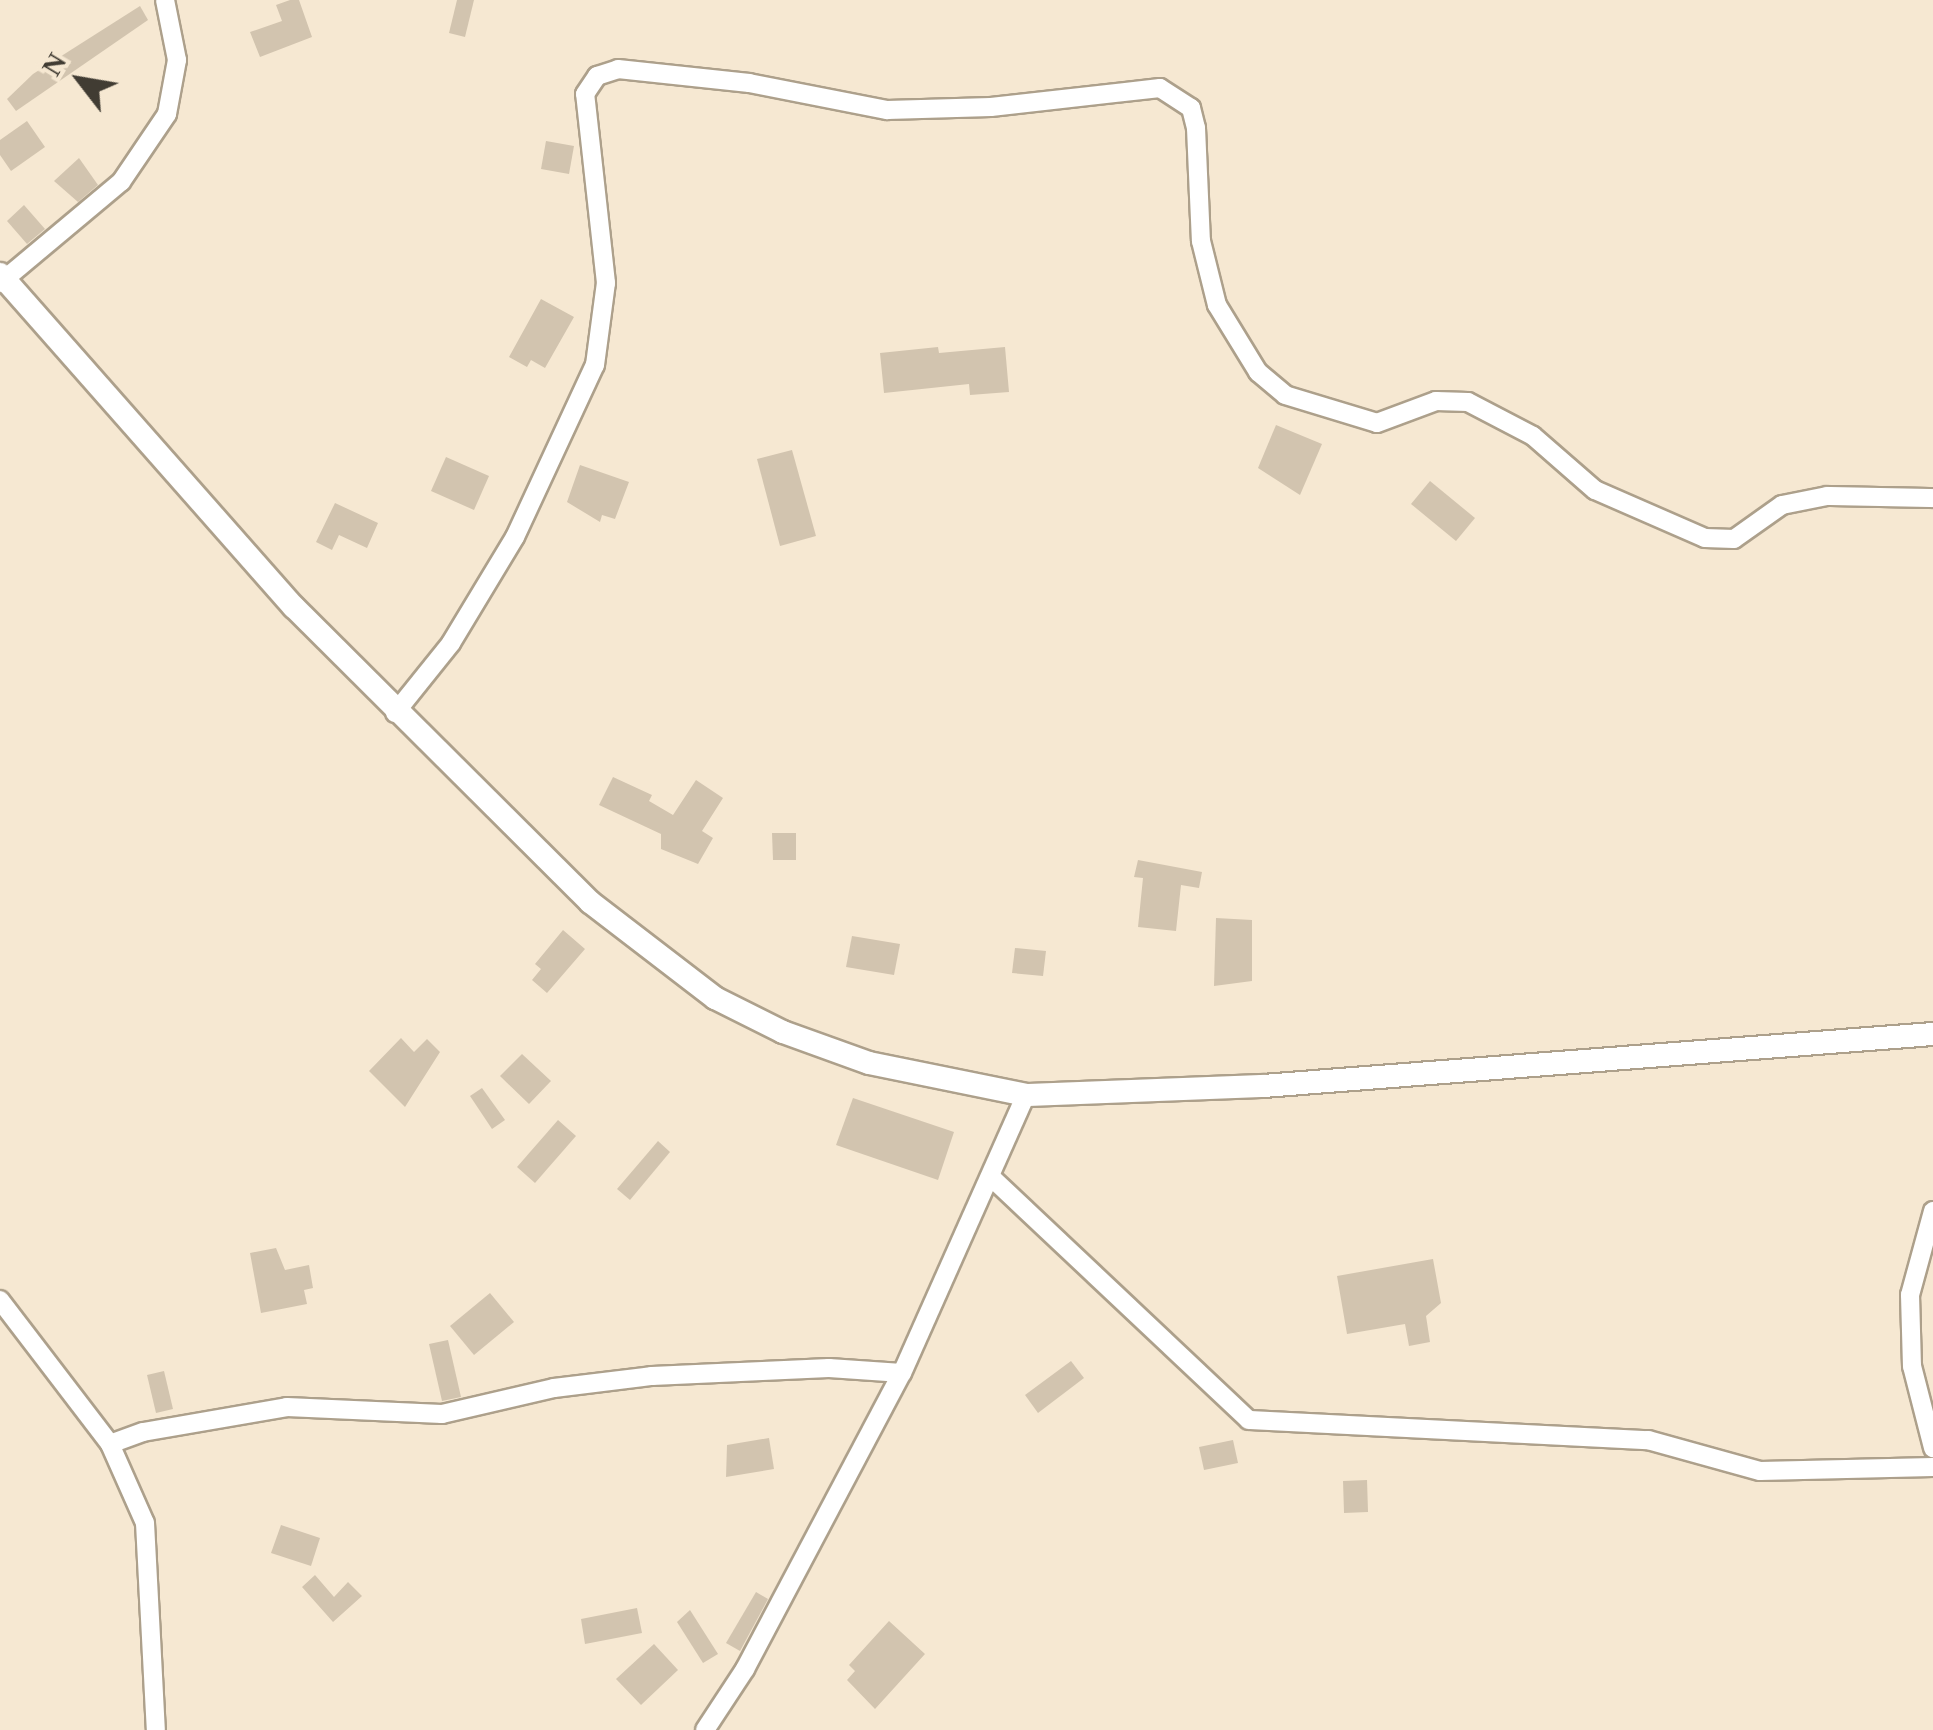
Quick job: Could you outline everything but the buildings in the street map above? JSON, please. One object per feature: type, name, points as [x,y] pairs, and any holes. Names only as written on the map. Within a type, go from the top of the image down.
[{"type":"street","points":[[165,0],[177,60],[167,114],[121,182],[1,279],[395,713],[590,902],[715,998],[869,1063],[1026,1095],[1282,1085],[1933,1034]]},
{"type":"street","points":[[395,713],[451,642],[514,537],[595,365],[606,283],[585,94],[597,76],[618,69],[749,83],[887,110],[1160,88],[1191,108],[1196,128],[1201,241],[1217,305],[1258,372],[1285,395],[1377,423],[1436,402],[1468,402],[1534,436],[1595,490],[1704,538],[1734,539],[1782,506],[1827,496],[1933,498]]},
{"type":"street","points":[[706,1730],[745,1669],[902,1373],[1026,1095]]},
{"type":"street","points":[[991,1177],[1248,1420],[1648,1440],[1760,1471],[1933,1467]]},
{"type":"street","points":[[1933,1211],[1910,1295],[1912,1366],[1933,1448]]},
{"type":"street","points":[[0,1300],[110,1444],[145,1523],[156,1730]]},
{"type":"street","points":[[110,1444],[143,1432],[287,1408],[442,1414],[554,1388],[652,1376],[828,1368],[902,1373]]}]
